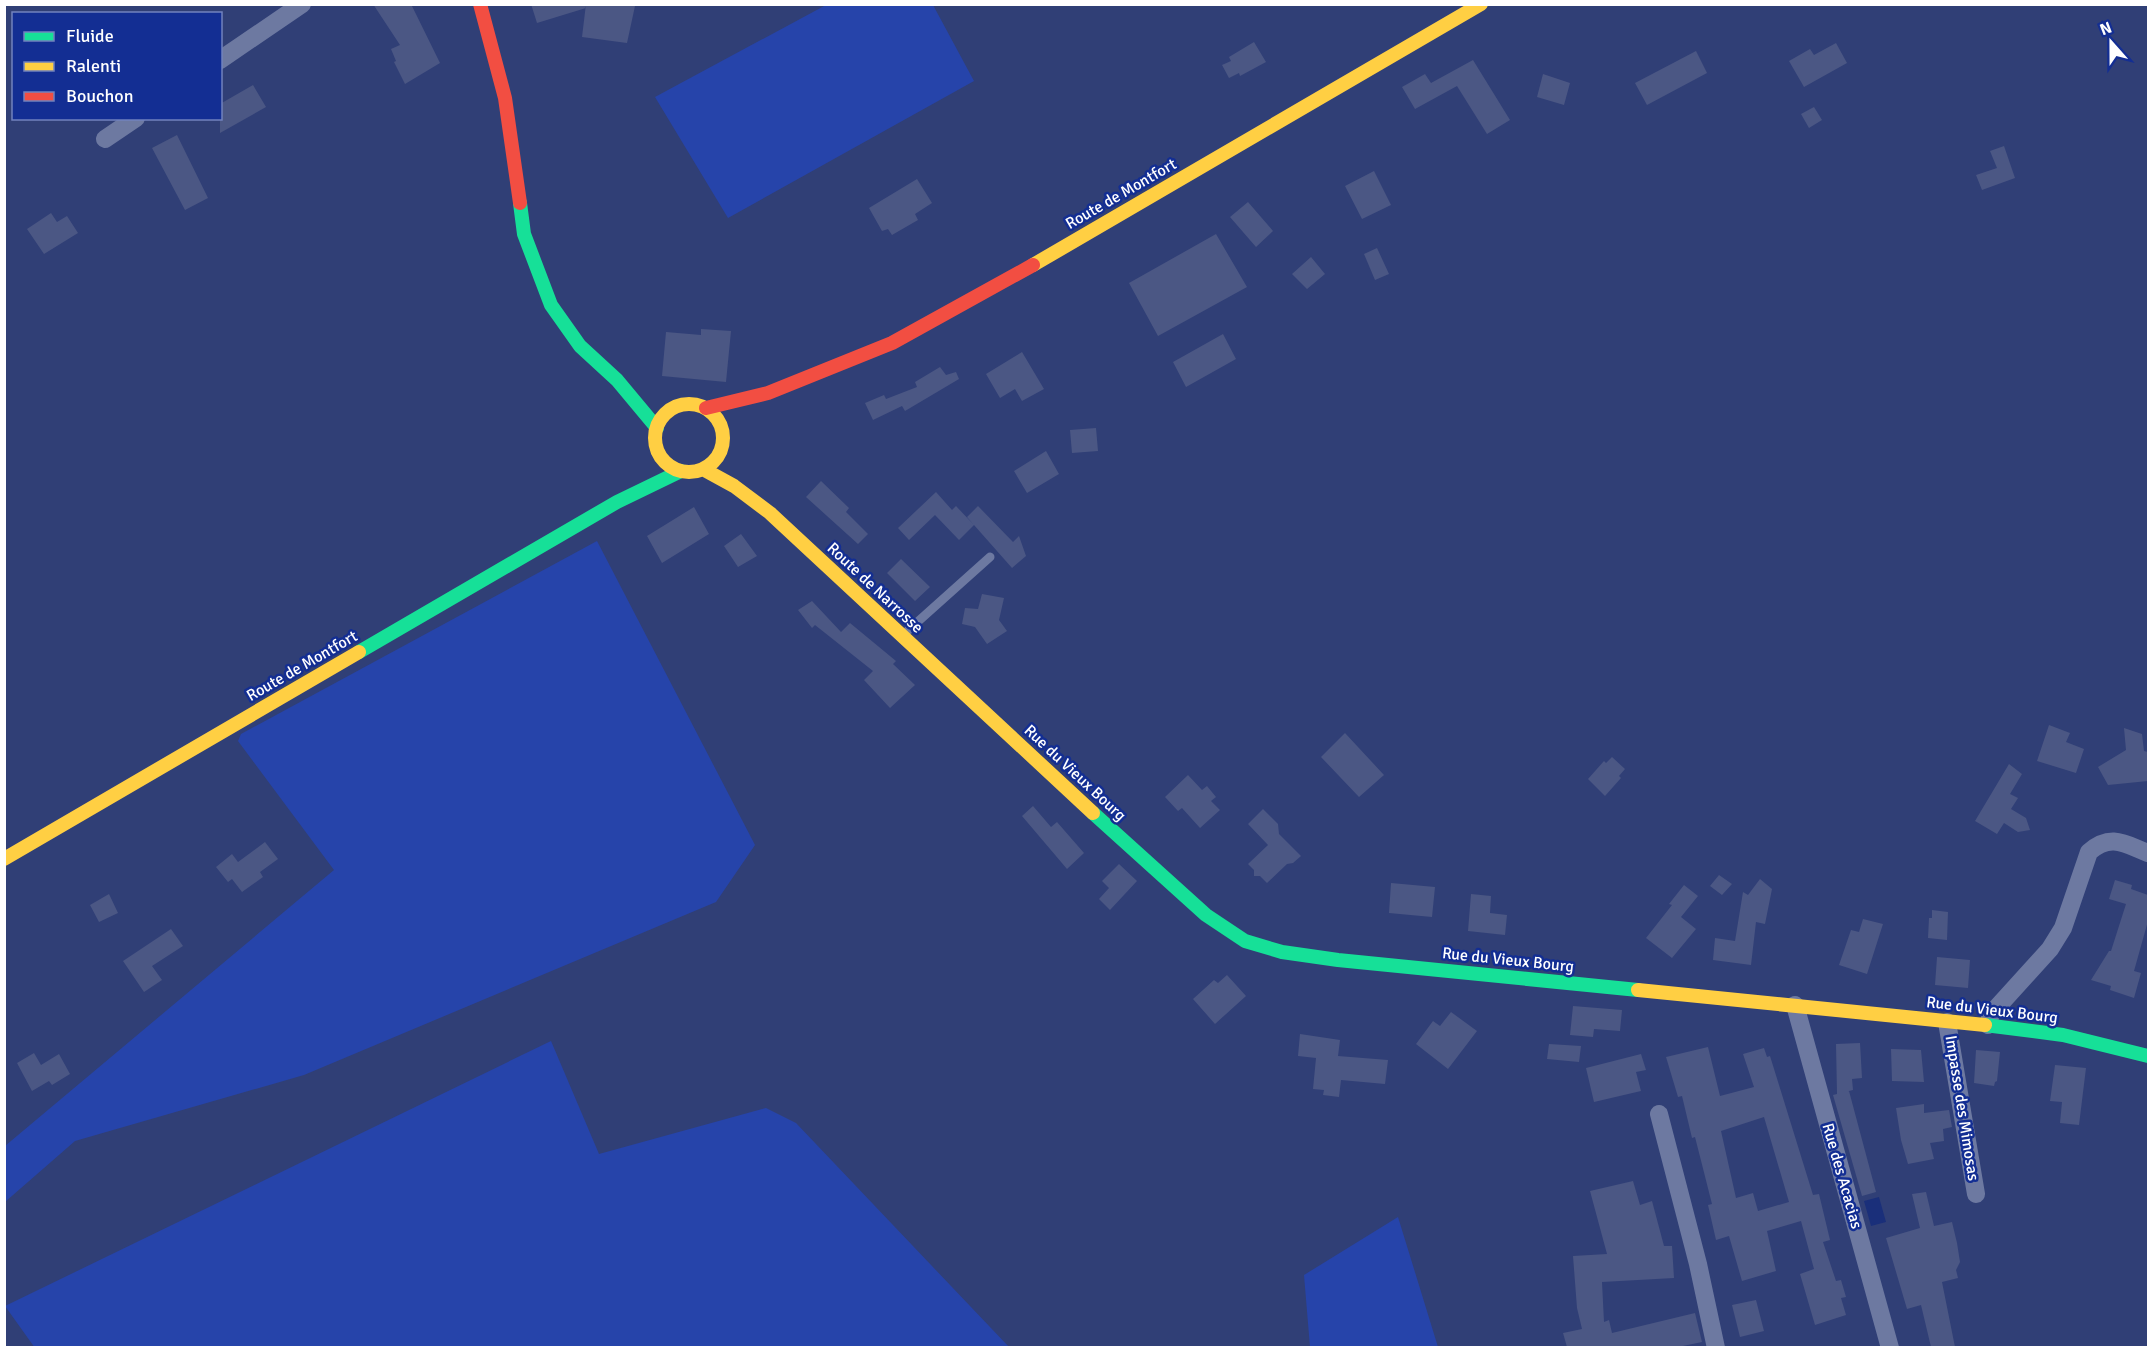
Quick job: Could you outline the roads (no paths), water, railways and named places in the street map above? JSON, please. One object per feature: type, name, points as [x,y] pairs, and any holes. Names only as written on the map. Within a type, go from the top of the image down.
[{"type":"street","points":[[222,59],[302,4]]},
{"type":"street","points":[[480,4],[505,98],[524,234],[537,272],[551,305],[580,346],[617,380],[657,428]]},
{"type":"street","name":"Route de Montfort","points":[[706,408],[768,393],[892,343],[1032,265],[1482,4]]},
{"type":"street","points":[[105,140],[133,120]]},
{"type":"street","points":[[617,380],[673,408]]},
{"type":"street","name":"Route de Montfort","points":[[724,439],[736,419],[768,393]]},
{"type":"street","points":[[724,439],[717,458],[696,472],[681,471],[666,463],[656,448],[657,428],[666,413],[673,408],[689,404],[706,408],[718,419],[734,460]]},
{"type":"street","name":"Route de Montfort","points":[[617,502],[656,448]]},
{"type":"street","name":"Route de Narrosse","points":[[703,469],[734,486],[770,513],[958,688]]},
{"type":"street","name":"Route de Montfort","points":[[4,859],[617,502],[681,471]]},
{"type":"street","name":"Route de Narrosse","points":[[745,478],[770,513]]},
{"type":"street","name":"Rue du Vieux Bourg","points":[[958,688],[1064,788],[1206,915],[1245,941],[1282,952],[1338,960],[1988,1025],[2063,1035],[2148,1056]]},
{"type":"street","points":[[1988,1025],[1991,1014],[2050,949],[2063,928],[2089,852],[2098,844],[2116,840],[2148,853]]},
{"type":"street","name":"Rue des Acacias","points":[[1795,1005],[1890,1347]]},
{"type":"street","name":"Impasse des Mimosas","points":[[1947,1022],[1976,1194]]},
{"type":"street","points":[[1659,1114],[1698,1264],[1716,1347]]},
{"type":"lane","points":[[903,636],[990,557]]}]
